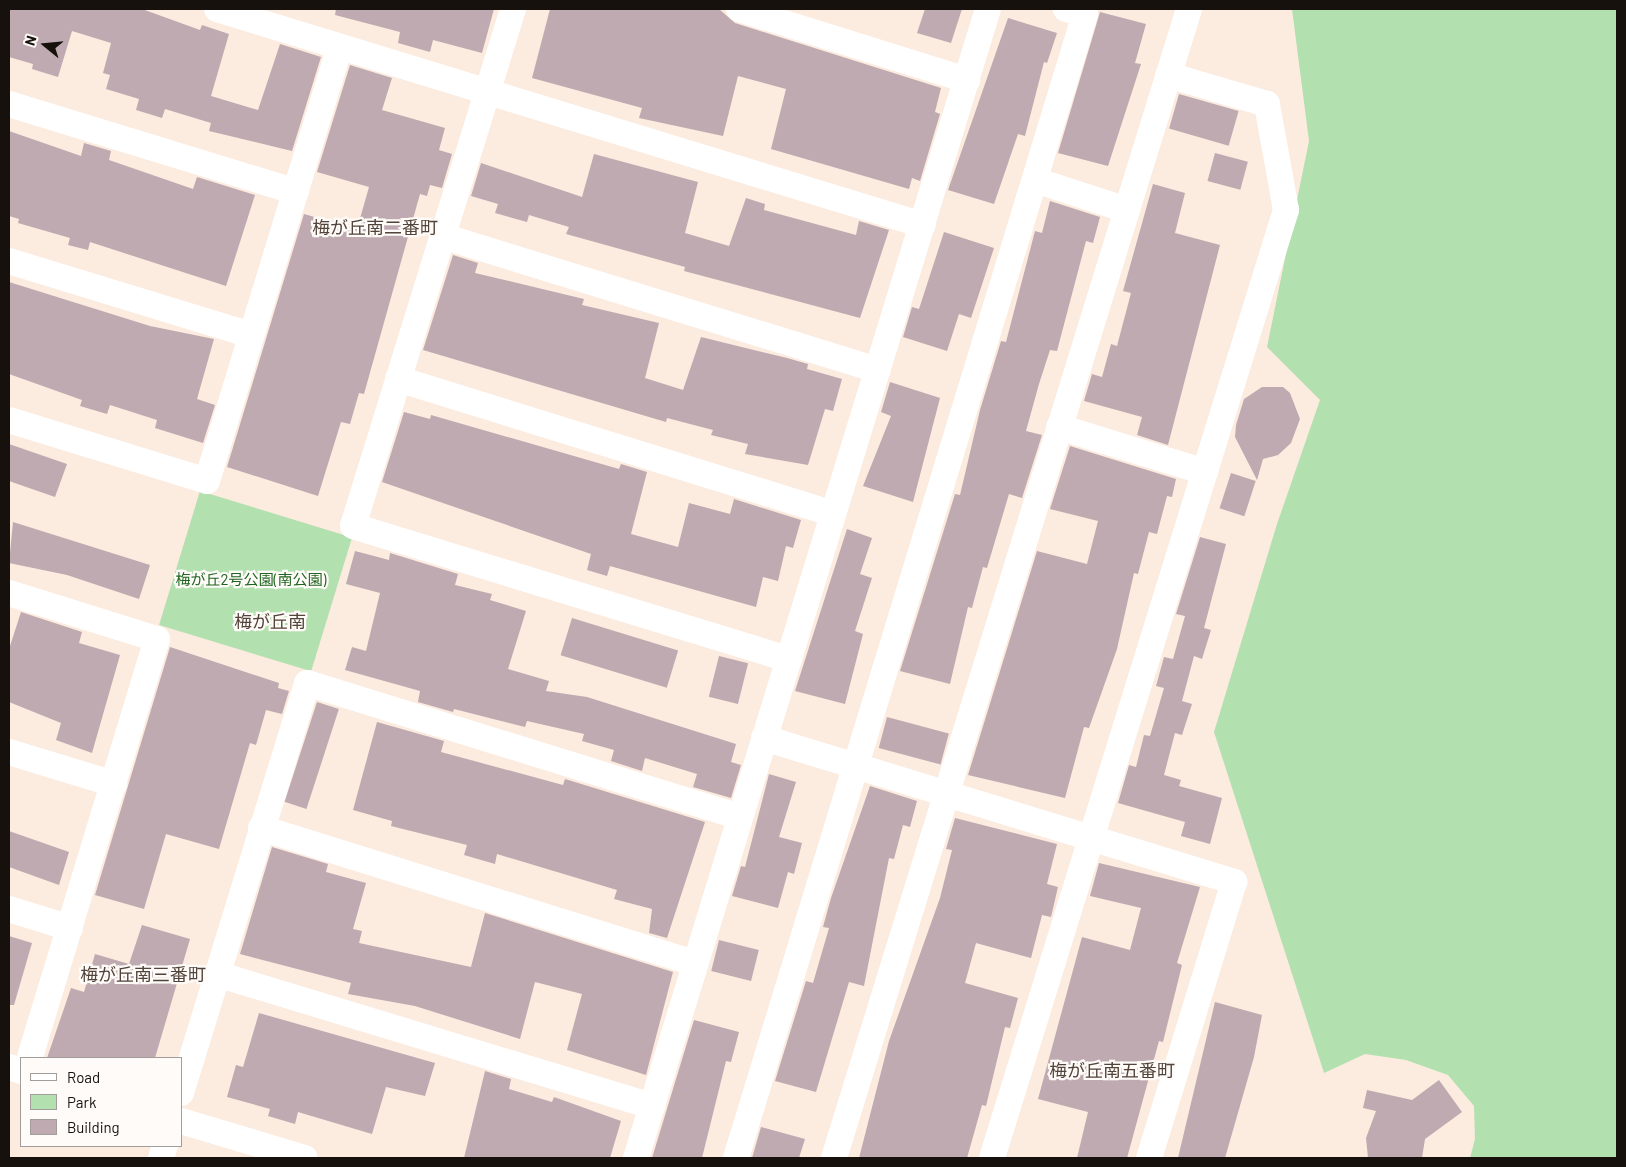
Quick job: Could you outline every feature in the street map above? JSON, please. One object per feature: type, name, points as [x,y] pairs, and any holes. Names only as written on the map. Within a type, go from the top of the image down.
[{"type":"street","points":[[217,9],[923,225]]},
{"type":"street","points":[[513,9],[353,526],[789,659]]},
{"type":"street","points":[[739,9],[967,80]]},
{"type":"street","points":[[636,1158],[988,9]]},
{"type":"street","points":[[736,1158],[1085,14],[1066,9]]},
{"type":"street","points":[[834,1158],[1189,9]]},
{"type":"street","points":[[9,420],[207,480],[340,47]]},
{"type":"street","points":[[992,1158],[1286,210],[1267,104],[1168,75]]},
{"type":"street","points":[[9,104],[296,192]]},
{"type":"street","points":[[1035,180],[1126,210]]},
{"type":"street","points":[[442,236],[878,370]]},
{"type":"street","points":[[9,261],[251,334]]},
{"type":"street","points":[[398,379],[833,514]]},
{"type":"street","points":[[1059,426],[1205,472]]},
{"type":"street","points":[[9,593],[157,639],[30,1057]]},
{"type":"street","points":[[182,1090],[307,683],[740,817]]},
{"type":"street","points":[[764,738],[1234,882],[1149,1158]]},
{"type":"street","points":[[9,752],[114,784]]},
{"type":"street","points":[[261,828],[695,963]]},
{"type":"street","points":[[9,909],[70,928]]},
{"type":"street","points":[[217,974],[652,1106]]},
{"type":"street","points":[[182,1121],[305,1158]]},
{"type":"green space","points":[[1292,9],[1617,9],[1617,1158],[1470,1158],[1475,1139],[1474,1106],[1448,1075],[1406,1060],[1365,1054],[1324,1073],[1214,732],[1277,524],[1320,400],[1267,347],[1309,141]]},
{"type":"green space","name":"梅が丘2号公園(南公園)","points":[[200,491],[352,537],[311,671],[159,625]]},
{"type":"building","points":[[9,9],[142,9],[200,30],[202,25],[229,34],[211,96],[258,110],[280,44],[321,57],[292,151],[209,131],[211,123],[165,109],[162,118],[136,110],[139,99],[106,89],[110,75],[103,73],[111,43],[72,31],[58,77],[32,69],[33,64],[9,57]]},
{"type":"building","points":[[336,9],[494,9],[482,53],[433,40],[430,52],[398,43],[400,32],[335,15]]},
{"type":"building","points":[[550,9],[719,9],[735,23],[941,88],[935,112],[940,114],[920,181],[912,178],[909,189],[771,149],[786,89],[738,76],[723,136],[639,118],[642,108],[532,78]]},
{"type":"building","points":[[925,9],[962,9],[951,43],[917,33]]},
{"type":"building","points":[[1100,12],[1146,24],[1135,63],[1141,64],[1108,166],[1058,153]]},
{"type":"building","points":[[1008,18],[1057,33],[1047,63],[1044,62],[1025,136],[1018,134],[994,204],[948,190]]},
{"type":"building","points":[[350,65],[392,78],[382,110],[445,128],[439,150],[452,154],[442,188],[430,185],[427,196],[420,194],[364,394],[359,393],[350,424],[341,422],[318,496],[227,467],[304,214],[357,229],[369,187],[317,172]]},
{"type":"building","points":[[1179,94],[1239,111],[1229,146],[1169,129]]},
{"type":"building","points":[[9,131],[81,156],[84,143],[111,151],[109,160],[193,189],[197,177],[255,195],[226,286],[90,242],[88,250],[68,245],[70,238],[18,223],[19,219],[9,216]]},
{"type":"building","points":[[1215,153],[1248,162],[1240,190],[1207,181]]},
{"type":"building","points":[[594,154],[698,182],[685,233],[729,246],[746,198],[765,204],[764,210],[856,235],[859,221],[889,230],[860,318],[684,271],[685,267],[566,234],[569,227],[529,215],[527,222],[495,213],[498,204],[471,196],[481,163],[582,197]]},
{"type":"building","points":[[1153,184],[1185,193],[1175,233],[1220,245],[1168,445],[1137,435],[1142,417],[1084,401],[1092,374],[1102,377],[1111,344],[1117,346],[1131,293],[1123,291]]},
{"type":"building","points":[[1050,201],[1100,217],[1093,243],[1086,241],[1057,351],[1050,350],[1039,384],[1026,431],[1042,435],[1022,498],[1009,494],[987,568],[983,567],[972,608],[968,607],[950,684],[900,671],[955,494],[960,495],[980,410],[1001,341],[1006,342],[1035,231],[1042,233]]},
{"type":"building","points":[[944,232],[994,248],[971,318],[959,314],[947,351],[903,337],[912,307],[919,309]]},
{"type":"building","points":[[453,255],[478,263],[475,273],[584,299],[582,305],[659,323],[645,378],[683,390],[701,337],[808,364],[807,369],[842,379],[833,411],[825,409],[808,465],[745,454],[748,444],[711,435],[713,430],[667,418],[666,422],[423,350]]},
{"type":"building","points":[[9,282],[150,326],[214,339],[197,399],[215,405],[203,443],[155,428],[157,420],[110,405],[107,414],[80,406],[82,400],[9,374]]},
{"type":"building","points":[[890,382],[940,398],[913,502],[863,486],[891,416],[881,412]]},
{"type":"building","points":[[1262,387],[1283,387],[1290,393],[1300,419],[1291,443],[1278,455],[1263,459],[1257,480],[1235,437],[1236,425],[1244,399]]},
{"type":"building","points":[[404,412],[430,419],[431,415],[619,469],[621,464],[647,472],[631,534],[678,547],[689,503],[730,514],[734,499],[801,520],[793,548],[786,546],[778,581],[763,577],[756,607],[610,566],[607,576],[587,570],[591,554],[382,482]]},
{"type":"building","points":[[9,444],[67,464],[55,497],[9,481]]},
{"type":"building","points":[[1070,446],[1176,479],[1172,497],[1167,496],[1157,534],[1149,532],[1138,574],[1134,573],[1117,649],[1089,728],[1084,727],[1065,798],[968,775],[1037,551],[1087,564],[1098,521],[1050,509]]},
{"type":"building","points":[[1231,473],[1256,481],[1244,516],[1220,508]]},
{"type":"building","points":[[13,522],[150,565],[139,599],[67,575],[9,563]]},
{"type":"building","points":[[847,529],[872,538],[860,574],[872,578],[855,631],[863,634],[845,704],[795,691]]},
{"type":"building","points":[[1200,537],[1226,544],[1204,628],[1211,630],[1202,659],[1194,656],[1182,701],[1192,704],[1182,735],[1175,733],[1164,775],[1181,780],[1179,786],[1222,798],[1210,844],[1181,836],[1185,822],[1118,803],[1129,765],[1136,767],[1144,735],[1150,736],[1164,688],[1156,686],[1164,657],[1173,659],[1185,616],[1176,614]]},
{"type":"building","points":[[355,551],[389,560],[390,553],[458,574],[455,585],[492,594],[490,600],[526,611],[508,669],[549,681],[546,691],[587,697],[736,744],[731,762],[741,765],[731,798],[693,787],[697,774],[645,758],[642,771],[611,761],[614,750],[582,741],[584,734],[527,721],[525,727],[454,709],[453,712],[418,702],[420,691],[345,670],[352,647],[366,651],[380,593],[346,584]]},
{"type":"building","points":[[21,612],[82,632],[79,643],[120,655],[92,753],[56,740],[61,723],[9,702],[9,649]]},
{"type":"building","points":[[572,618],[678,650],[667,688],[561,655]]},
{"type":"building","points":[[170,647],[279,683],[278,688],[289,691],[282,714],[266,710],[256,745],[250,743],[219,849],[166,834],[144,909],[95,895]]},
{"type":"building","points":[[719,656],[748,663],[738,704],[709,697]]},
{"type":"building","points":[[317,702],[339,709],[306,809],[285,802]]},
{"type":"building","points":[[887,717],[949,734],[941,764],[879,748]]},
{"type":"building","points":[[377,722],[444,741],[441,752],[563,785],[565,779],[705,822],[667,938],[649,933],[652,909],[614,899],[617,890],[497,854],[495,864],[464,855],[467,845],[391,826],[392,821],[353,810]]},
{"type":"building","points":[[769,774],[796,782],[779,837],[802,843],[794,874],[788,872],[778,908],[732,896],[741,866],[745,867]]},
{"type":"building","points":[[870,786],[917,801],[910,827],[903,825],[894,859],[889,858],[864,986],[849,982],[816,1092],[775,1081],[806,981],[813,983],[829,928],[823,927],[831,898]]},
{"type":"building","points":[[955,818],[1057,844],[1047,884],[1058,887],[1051,917],[1042,915],[1031,958],[976,943],[965,983],[1018,998],[1010,1028],[1005,1027],[986,1106],[982,1105],[967,1158],[859,1158],[889,1041],[940,898],[952,850],[946,849]]},
{"type":"building","points":[[9,831],[69,852],[59,885],[9,867]]},
{"type":"building","points":[[272,847],[328,864],[326,872],[366,883],[353,929],[362,931],[359,943],[471,967],[485,913],[673,972],[646,1075],[567,1050],[582,994],[535,982],[520,1039],[415,1006],[348,994],[351,983],[240,954]]},
{"type":"building","points":[[1099,863],[1200,887],[1177,963],[1182,965],[1163,1042],[1159,1041],[1127,1158],[1077,1158],[1088,1112],[1038,1099],[1082,937],[1130,950],[1141,908],[1090,896]]},
{"type":"building","points":[[142,925],[190,939],[155,1057],[47,1057],[71,988],[84,992],[95,954],[129,964]]},
{"type":"building","points":[[9,936],[32,943],[14,1005],[9,1005]]},
{"type":"building","points":[[719,940],[759,950],[751,981],[711,971]]},
{"type":"building","points":[[1215,1002],[1262,1015],[1254,1057],[1225,1158],[1178,1158]]},
{"type":"building","points":[[259,1013],[435,1063],[425,1096],[386,1087],[372,1134],[298,1112],[295,1124],[268,1116],[270,1109],[227,1097],[236,1065],[243,1067]]},
{"type":"building","points":[[694,1020],[739,1032],[731,1062],[726,1061],[702,1158],[652,1158]]},
{"type":"building","points":[[485,1071],[511,1079],[509,1089],[552,1102],[554,1097],[621,1121],[610,1158],[464,1158]]},
{"type":"building","points":[[1439,1080],[1462,1112],[1425,1139],[1422,1158],[1368,1158],[1366,1138],[1376,1111],[1363,1108],[1367,1090],[1412,1100]]},
{"type":"building","points":[[761,1127],[805,1139],[799,1158],[752,1158]]},
{"type":"district","name":"梅が丘南二番町","points":[[375,227]]},
{"type":"district","name":"梅が丘南","points":[[270,621]]},
{"type":"district","name":"梅が丘南三番町","points":[[143,974]]},
{"type":"district","name":"梅が丘南五番町","points":[[1112,1070]]}]
